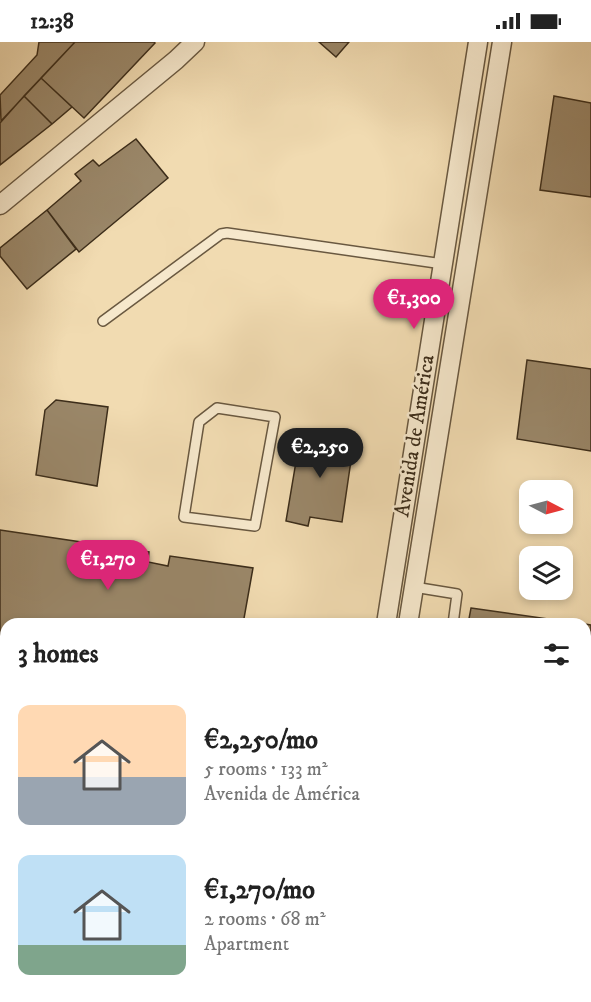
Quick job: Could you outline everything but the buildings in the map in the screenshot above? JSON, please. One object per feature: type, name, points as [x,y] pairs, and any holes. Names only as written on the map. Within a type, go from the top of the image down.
[{"type":"street","points":[[0,205],[195,42]]},
{"type":"street","name":"Avenida de América","points":[[387,618],[478,42]]},
{"type":"street","name":"Avenida de América","points":[[409,618],[502,42]]},
{"type":"lane","points":[[103,321],[221,234],[443,264]]},
{"type":"lane","points":[[217,408],[275,417],[255,526],[184,517],[199,422],[217,408]]},
{"type":"lane","points":[[414,587],[457,594],[454,618]]}]
